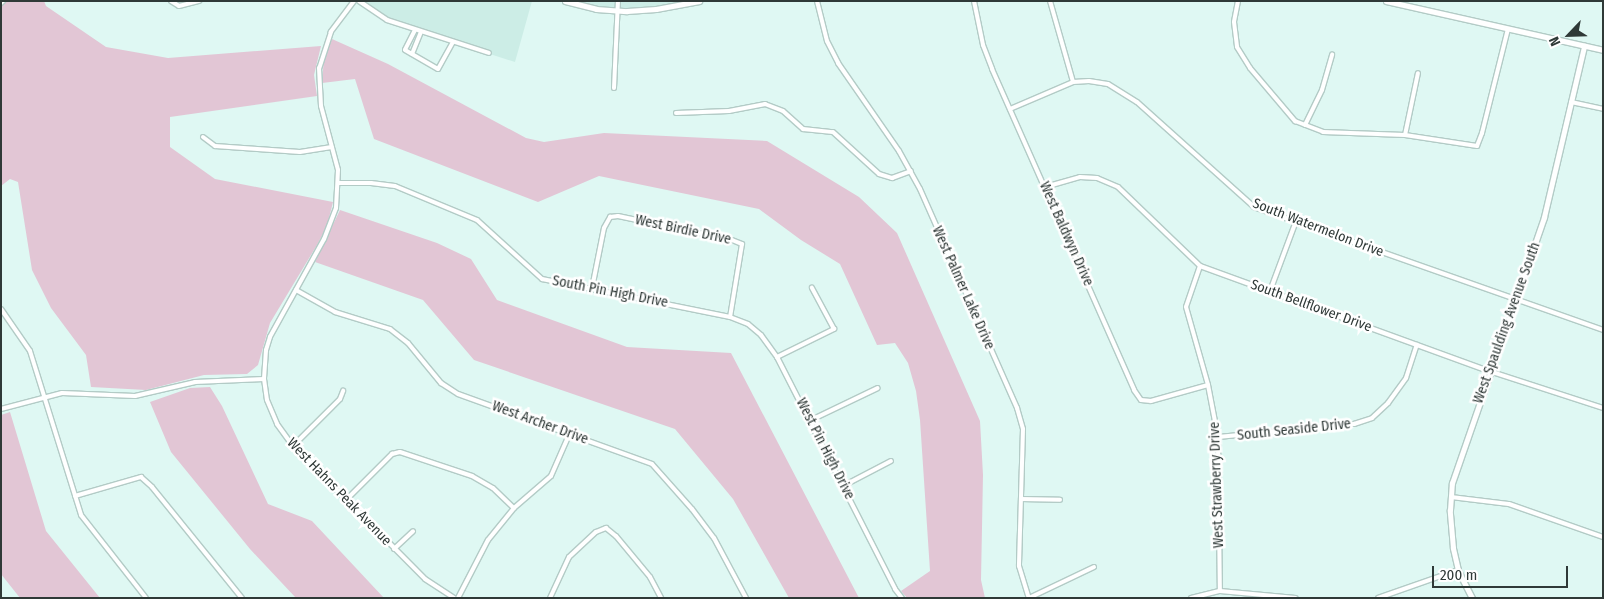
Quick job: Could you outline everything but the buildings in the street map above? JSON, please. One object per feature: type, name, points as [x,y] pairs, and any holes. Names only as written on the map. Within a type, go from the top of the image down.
[{"type":"street","points":[[171,1],[179,6],[199,1]]},
{"type":"street","name":"West Hahns Peak Avenue","points":[[354,1],[331,32],[319,68],[321,106],[339,183],[338,200],[333,218],[270,337],[266,350],[264,379],[267,400],[277,424],[293,446],[424,579],[456,598]]},
{"type":"street","points":[[359,1],[387,20],[489,53]]},
{"type":"street","points":[[565,1],[590,8],[618,11],[653,10],[699,1]]},
{"type":"street","points":[[614,88],[618,1]]},
{"type":"street","name":"West Palmer Lake Drive","points":[[817,1],[827,41],[838,63],[911,171],[1017,408],[1023,429],[1019,566],[1029,598]]},
{"type":"street","name":"West Baldwyn Drive","points":[[974,1],[986,52],[1134,390],[1141,400],[1151,401],[1208,386]]},
{"type":"street","points":[[1050,1],[1073,82]]},
{"type":"street","points":[[1238,1],[1234,22],[1237,47],[1250,68],[1295,121],[1323,132],[1405,135],[1477,146],[1482,133],[1508,29]]},
{"type":"street","points":[[1386,1],[1410,4],[1508,29],[1603,50]]},
{"type":"street","points":[[415,30],[405,50],[438,69],[453,42]]},
{"type":"street","points":[[412,54],[421,32]]},
{"type":"street","name":"West Spaulding Avenue South","points":[[1472,598],[1458,570],[1450,530],[1451,497],[1455,471],[1489,371],[1517,300],[1544,217],[1584,46]]},
{"type":"street","points":[[1305,125],[1322,90],[1332,54]]},
{"type":"street","points":[[1405,135],[1418,73]]},
{"type":"street","name":"South Watermelon Drive","points":[[1010,109],[1073,82],[1099,82],[1127,95],[1254,207],[1603,330]]},
{"type":"street","points":[[1571,102],[1603,110]]},
{"type":"street","points":[[676,113],[729,111],[765,104],[783,111],[803,129],[833,132],[879,174],[892,178],[911,171]]},
{"type":"street","points":[[203,137],[215,146],[300,152],[332,147]]},
{"type":"street","name":"South Bellflower Drive","points":[[1045,187],[1080,177],[1097,178],[1118,187],[1200,266],[1489,371],[1603,408]]},
{"type":"street","name":"South Pin High Drive","points":[[339,183],[371,182],[396,186],[478,220],[542,278],[730,317]]},
{"type":"street","name":"West Birdie Drive","points":[[592,288],[604,228],[610,217],[618,216],[732,240],[742,244],[730,317]]},
{"type":"street","points":[[1270,291],[1296,221]]},
{"type":"street","name":"West Strawberry Drive","points":[[1200,266],[1186,307],[1208,386],[1218,437],[1220,591]]},
{"type":"street","points":[[777,357],[834,329],[812,288]]},
{"type":"street","name":"West Archer Drive","points":[[296,290],[335,312],[390,329],[408,343],[441,383],[458,394],[569,435],[618,450],[652,464],[692,509],[714,538],[746,598]]},
{"type":"street","points":[[1,309],[30,351],[81,515],[146,598]]},
{"type":"street","name":"West Pin High Drive","points":[[730,317],[748,324],[761,335],[777,357],[895,588],[902,598]]},
{"type":"street","name":"South Seaside Drive","points":[[1218,437],[1354,424],[1372,418],[1388,403],[1406,378],[1417,345]]},
{"type":"street","points":[[1,409],[44,396],[78,392],[135,396],[195,382],[264,379]]},
{"type":"street","points":[[810,421],[878,388]]},
{"type":"street","points":[[293,446],[340,399],[343,391]]},
{"type":"street","points":[[456,598],[488,540],[514,508],[551,476],[569,435]]},
{"type":"street","points":[[347,499],[392,454],[400,452],[472,476],[493,488],[514,508]]},
{"type":"street","points":[[844,486],[891,461]]},
{"type":"street","points":[[74,496],[141,477],[152,487],[242,598]]},
{"type":"street","points":[[1451,497],[1509,504],[1603,537]]},
{"type":"street","points":[[1021,499],[1060,500]]},
{"type":"street","points":[[550,598],[569,556],[596,532],[606,528],[616,536],[650,577],[661,598]]},
{"type":"street","points":[[394,549],[413,531]]},
{"type":"street","points":[[1029,598],[1094,567]]},
{"type":"street","points":[[1378,598],[1458,570]]},
{"type":"street","points":[[1191,598],[1220,591],[1257,597],[1296,598]]},
{"type":"shaded area","points":[[1,1],[44,1],[46,6],[106,47],[168,58],[321,46],[314,75],[317,96],[170,117],[170,147],[215,179],[333,202],[327,226],[270,323],[258,365],[247,374],[204,375],[146,390],[91,387],[86,355],[51,308],[32,270],[18,182],[10,179],[1,186]]},
{"type":"shaded area","points":[[359,1],[532,1],[515,62],[397,24]]},
{"type":"shaded area","points":[[565,1],[699,1],[675,6],[610,10]]},
{"type":"shaded area","points":[[332,39],[388,64],[526,138],[544,142],[604,133],[767,141],[859,197],[897,233],[980,421],[983,475],[981,580],[985,598],[907,598],[901,591],[930,571],[920,420],[916,391],[908,363],[895,343],[877,345],[840,264],[801,240],[759,209],[599,176],[538,202],[374,139],[355,79],[322,83],[324,57]]},
{"type":"shaded area","points":[[340,210],[437,243],[471,259],[497,300],[627,347],[731,353],[859,598],[789,598],[733,499],[675,429],[474,360],[423,300],[315,262]]},
{"type":"shaded area","points":[[210,387],[222,406],[268,504],[312,521],[384,598],[296,598],[250,549],[171,452],[150,402],[190,388]]},
{"type":"shaded area","points":[[10,412],[46,531],[100,598],[20,598],[1,574],[1,415]]}]
